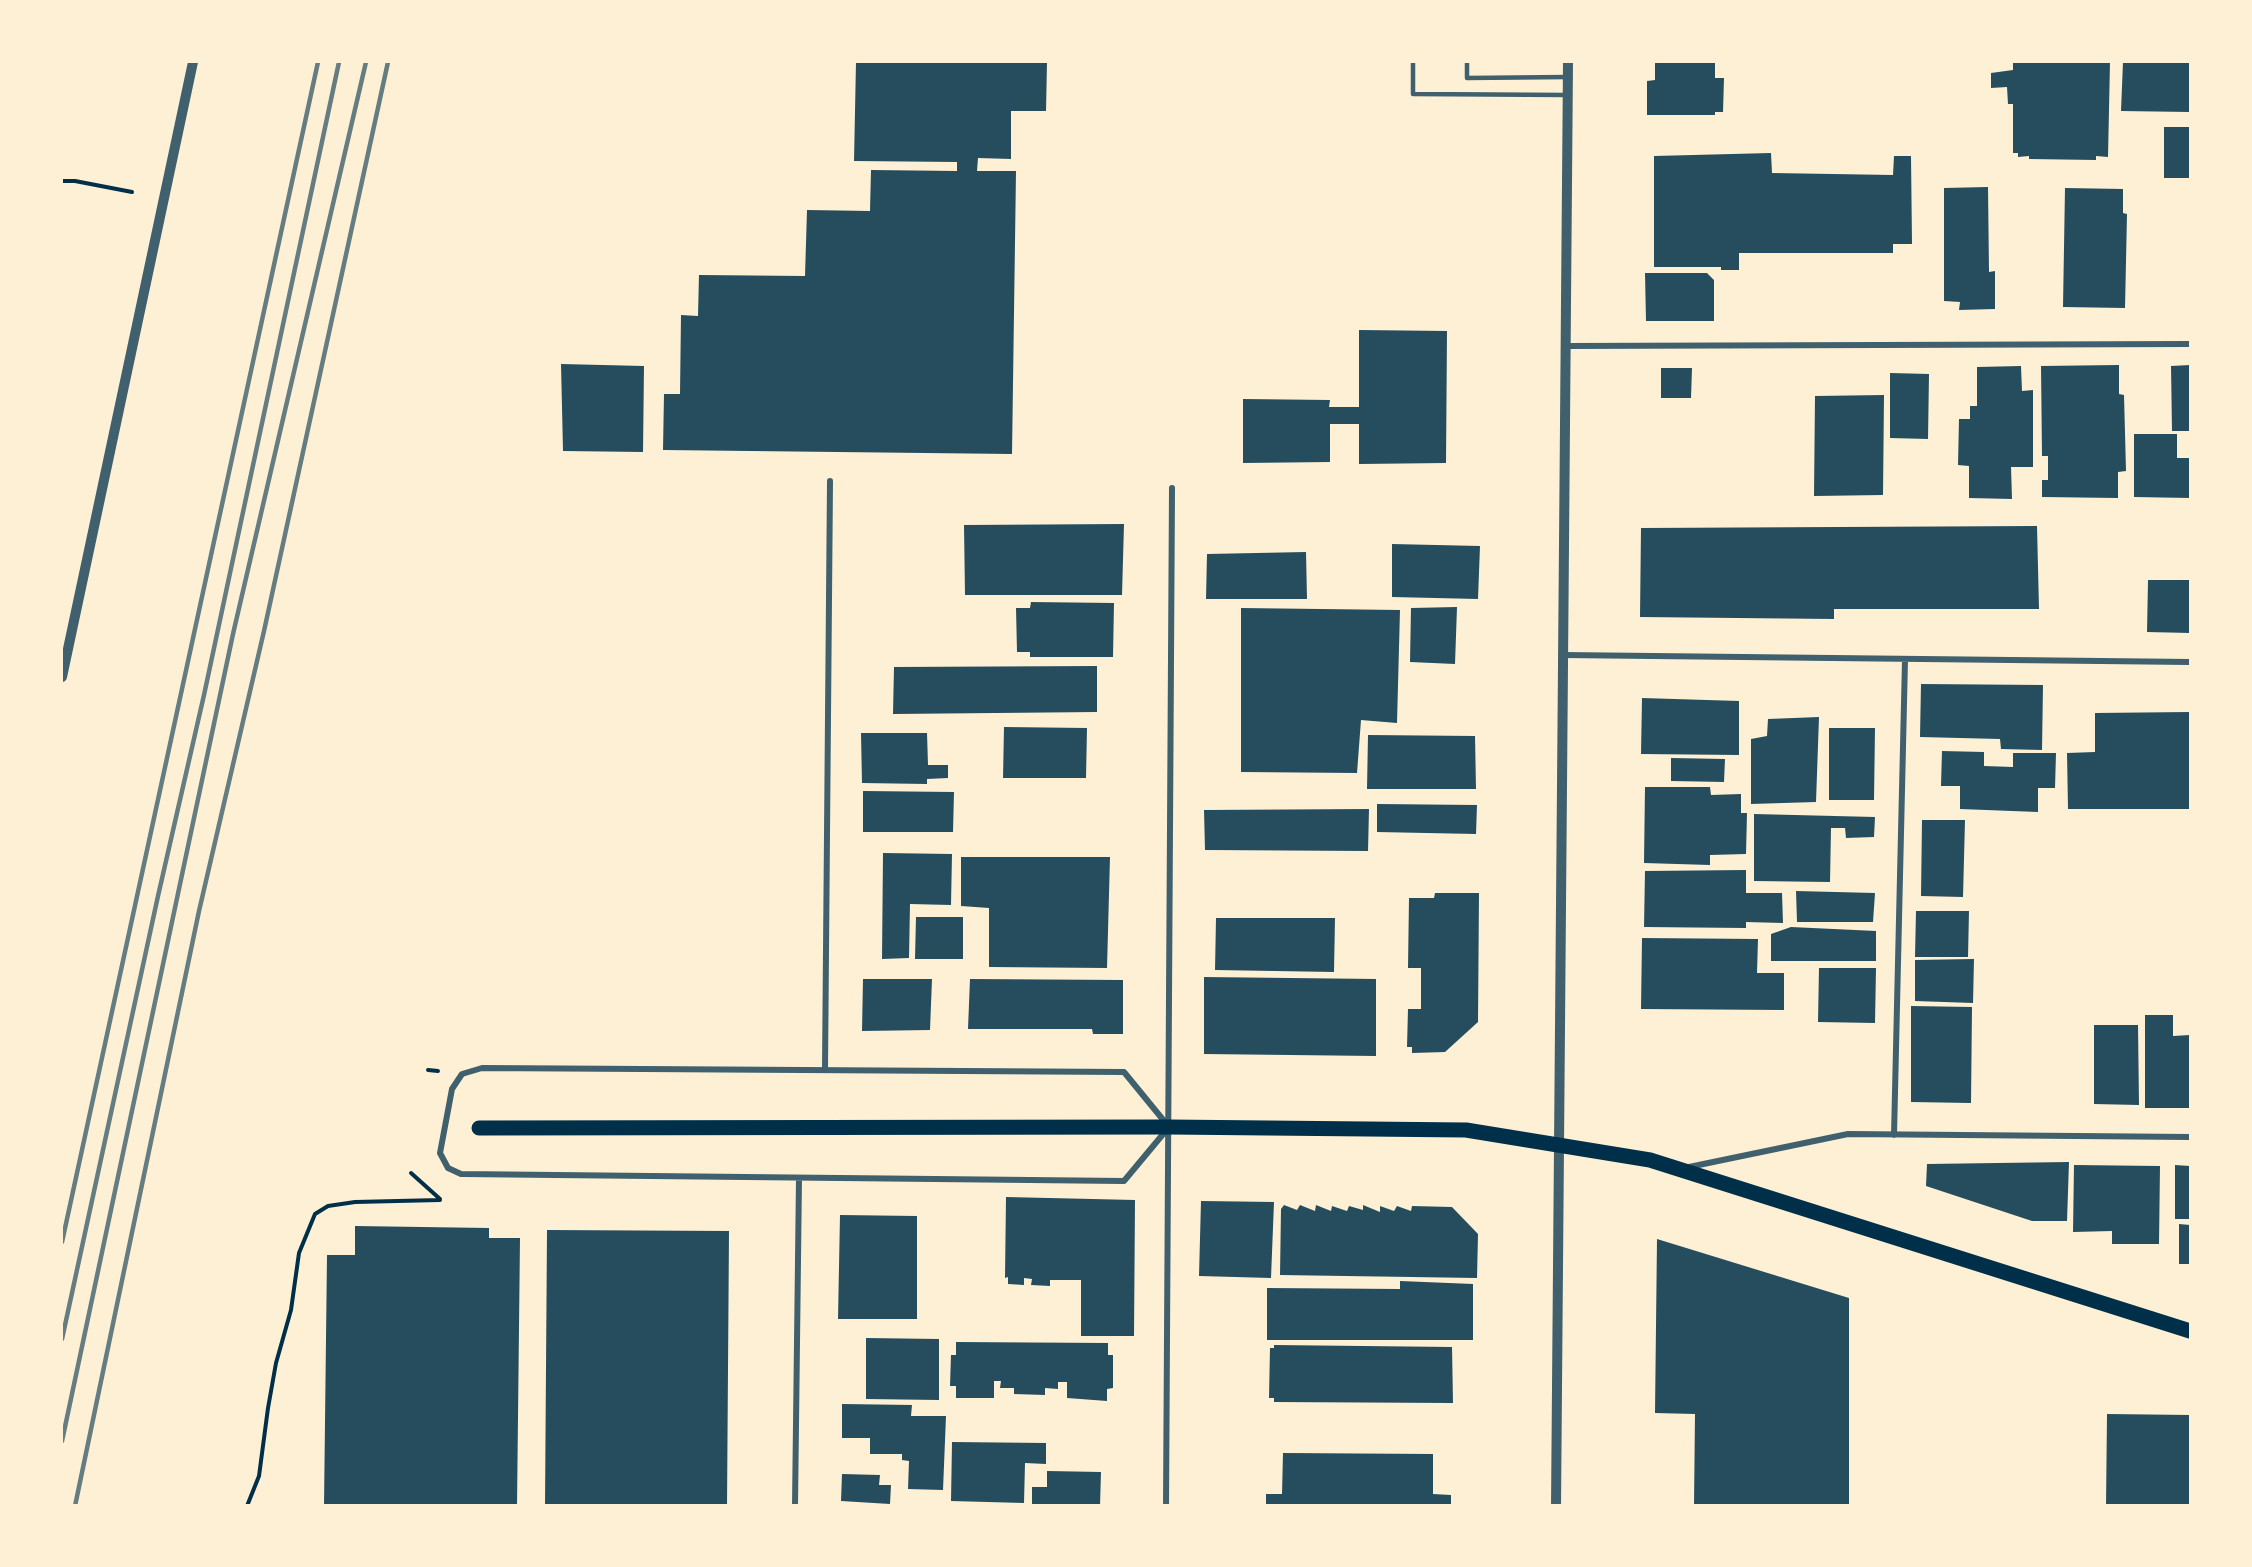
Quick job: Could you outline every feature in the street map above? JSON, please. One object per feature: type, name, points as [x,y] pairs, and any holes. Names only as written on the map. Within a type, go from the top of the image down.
[{"type":"main road","points":[[479,1128],[1169,1127],[1466,1130],[1650,1160],[2190,1331]]},
{"type":"street","points":[[62,677],[193,62]]},
{"type":"street","points":[[1556,1506],[1568,62]]},
{"type":"street","points":[[1566,346],[2190,344]]},
{"type":"street","points":[[825,1070],[830,481]]},
{"type":"street","points":[[1166,1506],[1172,488]]},
{"type":"street","points":[[1563,655],[2190,662]]},
{"type":"street","points":[[1894,1134],[1905,660]]},
{"type":"street","points":[[482,1068],[1124,1072],[1169,1127],[1124,1181],[462,1174],[448,1168],[440,1153],[452,1089],[462,1074],[482,1068]]},
{"type":"street","points":[[1680,1170],[1848,1134],[2190,1137]]},
{"type":"street","points":[[795,1506],[799,1178]]},
{"type":"lane","points":[[1413,62],[1413,94],[1568,95]]},
{"type":"lane","points":[[1467,62],[1467,78],[1568,77]]},
{"type":"path","points":[[62,181],[75,181],[132,192]]},
{"type":"path","points":[[247,1506],[259,1476],[276,1363],[291,1311],[299,1253],[315,1214],[328,1206],[355,1202],[440,1200],[411,1173]]},
{"type":"building","points":[[856,62],[1047,62],[1046,111],[1011,111],[1011,159],[978,158],[977,171],[1016,171],[1012,454],[663,450],[664,394],[680,394],[681,315],[698,316],[699,275],[805,276],[807,210],[870,211],[871,170],[957,171],[957,162],[854,161]]},
{"type":"building","points":[[1655,62],[1715,62],[1715,78],[1724,78],[1723,112],[1715,112],[1715,115],[1647,115],[1647,81],[1655,80]]},
{"type":"building","points":[[2013,62],[2110,62],[2108,157],[2096,156],[2096,160],[2029,159],[2029,156],[2018,157],[2018,153],[2013,153],[2013,104],[2008,104],[2007,87],[1991,88],[1991,73],[2013,70]]},
{"type":"building","points":[[2123,62],[2190,62],[2190,112],[2121,111]]},
{"type":"building","points":[[2164,127],[2190,127],[2190,178],[2164,178]]},
{"type":"building","points":[[1771,153],[1772,173],[1893,175],[1894,156],[1911,156],[1912,244],[1893,244],[1893,253],[1739,253],[1739,270],[1721,270],[1721,267],[1654,267],[1654,156]]},
{"type":"building","points":[[1988,187],[1989,272],[1995,271],[1995,309],[1959,310],[1960,302],[1944,301],[1944,188]]},
{"type":"building","points":[[2065,188],[2123,189],[2123,213],[2127,214],[2125,308],[2063,307]]},
{"type":"building","points":[[1645,273],[1707,273],[1714,280],[1714,321],[1646,321]]},
{"type":"building","points":[[1359,330],[1447,331],[1446,463],[1359,464],[1359,424],[1330,424],[1330,462],[1243,463],[1243,399],[1330,400],[1329,407],[1359,407]]},
{"type":"building","points":[[561,364],[644,366],[643,452],[563,451]]},
{"type":"building","points":[[2119,365],[2119,394],[2124,395],[2126,471],[2118,472],[2118,498],[2042,497],[2042,480],[2048,480],[2048,456],[2042,456],[2041,366]]},
{"type":"building","points":[[2190,365],[2190,431],[2172,431],[2171,366]]},
{"type":"building","points":[[2021,366],[2022,391],[2033,390],[2033,467],[2011,467],[2012,499],[1969,498],[1969,466],[1958,465],[1959,419],[1970,419],[1970,406],[1977,406],[1977,367]]},
{"type":"building","points":[[1661,368],[1692,368],[1691,398],[1661,398]]},
{"type":"building","points":[[1890,373],[1929,374],[1928,439],[1890,438]]},
{"type":"building","points":[[1884,395],[1883,495],[1814,496],[1815,396]]},
{"type":"building","points":[[2134,434],[2177,434],[2177,458],[2190,458],[2190,498],[2134,497]]},
{"type":"building","points":[[1124,524],[1122,595],[965,595],[964,525]]},
{"type":"building","points":[[2037,526],[2039,609],[1834,609],[1834,619],[1640,617],[1641,528]]},
{"type":"building","points":[[1392,544],[1480,546],[1478,599],[1392,597]]},
{"type":"building","points":[[1306,552],[1307,599],[1206,599],[1207,554]]},
{"type":"building","points":[[2148,580],[2190,580],[2190,633],[2147,632]]},
{"type":"building","points":[[1031,602],[1114,603],[1113,657],[1030,657],[1030,652],[1017,652],[1016,608],[1030,608]]},
{"type":"building","points":[[1457,607],[1455,664],[1410,662],[1411,608]]},
{"type":"building","points":[[1241,608],[1400,610],[1397,723],[1361,720],[1357,773],[1241,772]]},
{"type":"building","points":[[1097,666],[1097,712],[893,714],[894,667]]},
{"type":"building","points":[[1921,684],[2043,685],[2042,750],[2001,749],[2000,739],[1920,737]]},
{"type":"building","points":[[1642,698],[1739,701],[1739,755],[1641,754]]},
{"type":"building","points":[[2190,712],[2190,809],[2068,809],[2067,753],[2095,752],[2095,713]]},
{"type":"building","points":[[1819,717],[1816,802],[1751,804],[1751,739],[1767,736],[1768,719]]},
{"type":"building","points":[[1004,727],[1087,728],[1086,778],[1003,778]]},
{"type":"building","points":[[1829,728],[1875,728],[1874,800],[1829,800]]},
{"type":"building","points":[[861,733],[927,733],[928,765],[948,765],[948,778],[927,779],[927,784],[862,783]]},
{"type":"building","points":[[1368,735],[1475,736],[1476,789],[1367,789]]},
{"type":"building","points":[[1942,751],[1984,752],[1984,766],[2013,767],[2013,753],[2056,753],[2055,788],[2038,788],[2038,812],[1960,809],[1960,786],[1941,786]]},
{"type":"building","points":[[1671,758],[1725,759],[1724,782],[1671,781]]},
{"type":"building","points":[[1645,787],[1710,787],[1711,795],[1741,794],[1741,813],[1747,813],[1746,854],[1710,855],[1710,865],[1644,863]]},
{"type":"building","points":[[863,791],[954,792],[953,832],[863,832]]},
{"type":"building","points":[[1377,804],[1477,805],[1476,834],[1377,832]]},
{"type":"building","points":[[1369,809],[1368,851],[1205,850],[1204,810]]},
{"type":"building","points":[[1754,814],[1875,817],[1874,837],[1846,838],[1845,828],[1831,828],[1830,882],[1754,881]]},
{"type":"building","points":[[1922,820],[1965,820],[1963,897],[1921,896]]},
{"type":"building","points":[[883,853],[952,854],[951,905],[910,904],[909,958],[882,959]]},
{"type":"building","points":[[961,857],[1110,857],[1107,968],[989,967],[989,908],[961,906]]},
{"type":"building","points":[[1746,870],[1746,893],[1782,893],[1783,923],[1746,922],[1746,928],[1644,927],[1645,871]]},
{"type":"building","points":[[1796,891],[1875,893],[1873,922],[1797,922]]},
{"type":"building","points":[[1435,893],[1479,893],[1478,1022],[1445,1052],[1412,1053],[1412,1047],[1407,1047],[1408,1009],[1421,1009],[1421,968],[1408,968],[1409,898],[1434,898]]},
{"type":"building","points":[[1916,911],[1969,911],[1968,957],[1915,957]]},
{"type":"building","points":[[916,917],[963,917],[963,959],[915,959]]},
{"type":"building","points":[[1216,918],[1335,918],[1334,972],[1215,970]]},
{"type":"building","points":[[1791,927],[1876,931],[1876,961],[1771,961],[1771,934]]},
{"type":"building","points":[[1642,938],[1758,939],[1757,973],[1784,973],[1784,1010],[1641,1009]]},
{"type":"building","points":[[1974,959],[1973,1003],[1915,1001],[1915,960]]},
{"type":"building","points":[[1819,968],[1876,968],[1875,1023],[1818,1022]]},
{"type":"building","points":[[1204,977],[1376,979],[1376,1056],[1204,1054]]},
{"type":"building","points":[[863,979],[932,979],[930,1030],[862,1031]]},
{"type":"building","points":[[970,979],[1123,980],[1123,1034],[1093,1034],[1092,1029],[968,1029]]},
{"type":"building","points":[[1911,1006],[1972,1007],[1971,1103],[1911,1102]]},
{"type":"building","points":[[2145,1015],[2173,1015],[2173,1036],[2190,1035],[2190,1108],[2145,1108]]},
{"type":"building","points":[[2094,1025],[2138,1025],[2139,1105],[2094,1104]]},
{"type":"building","points":[[2069,1162],[2067,1221],[2032,1221],[1926,1186],[1927,1164]]},
{"type":"building","points":[[2074,1165],[2160,1166],[2159,1244],[2112,1244],[2112,1231],[2073,1232]]},
{"type":"building","points":[[2175,1165],[2190,1166],[2190,1219],[2175,1219]]},
{"type":"building","points":[[1006,1197],[1135,1200],[1134,1336],[1081,1336],[1081,1280],[1050,1280],[1050,1286],[1031,1285],[1032,1279],[1024,1278],[1024,1285],[1008,1284],[1008,1277],[1005,1278]]},
{"type":"building","points":[[1201,1201],[1274,1202],[1271,1278],[1199,1276]]},
{"type":"building","points":[[1284,1205],[1297,1210],[1300,1205],[1315,1211],[1316,1205],[1331,1211],[1332,1206],[1347,1211],[1349,1206],[1363,1210],[1363,1205],[1380,1212],[1380,1206],[1394,1211],[1397,1206],[1411,1211],[1412,1206],[1452,1207],[1478,1234],[1477,1278],[1280,1275],[1281,1209]]},
{"type":"building","points":[[840,1215],[917,1216],[917,1319],[838,1319]]},
{"type":"building","points":[[2179,1224],[2190,1225],[2190,1264],[2179,1264]]},
{"type":"building","points":[[355,1226],[489,1228],[489,1238],[520,1238],[517,1506],[324,1506],[327,1255],[355,1255]]},
{"type":"building","points":[[547,1230],[729,1231],[727,1506],[545,1506]]},
{"type":"building","points":[[1657,1239],[1849,1298],[1849,1506],[1694,1506],[1695,1414],[1655,1413]]},
{"type":"building","points":[[1400,1281],[1473,1284],[1473,1340],[1267,1340],[1267,1288],[1400,1289]]},
{"type":"building","points":[[866,1338],[939,1339],[939,1400],[866,1399]]},
{"type":"building","points":[[956,1342],[1108,1343],[1108,1355],[1113,1355],[1113,1388],[1107,1389],[1107,1401],[1067,1398],[1067,1382],[1058,1382],[1058,1389],[1045,1388],[1045,1395],[1014,1394],[1014,1388],[1000,1388],[1001,1381],[994,1381],[994,1398],[956,1398],[956,1386],[950,1386],[951,1355],[956,1355]]},
{"type":"building","points":[[1274,1345],[1452,1347],[1453,1403],[1274,1402],[1274,1398],[1269,1398],[1270,1348],[1274,1348]]},
{"type":"building","points":[[842,1404],[912,1405],[911,1416],[946,1416],[943,1490],[908,1489],[909,1461],[902,1460],[902,1454],[870,1454],[870,1438],[842,1438]]},
{"type":"building","points":[[2107,1414],[2190,1415],[2190,1506],[2106,1506]]},
{"type":"building","points":[[952,1442],[1046,1443],[1046,1464],[1025,1463],[1024,1503],[951,1501]]},
{"type":"building","points":[[1283,1453],[1433,1454],[1433,1494],[1451,1495],[1451,1506],[1266,1506],[1266,1494],[1282,1494]]},
{"type":"building","points":[[1047,1471],[1101,1472],[1100,1506],[1032,1506],[1032,1487],[1047,1487]]},
{"type":"building","points":[[842,1474],[880,1475],[879,1485],[891,1485],[890,1504],[841,1501]]},
{"type":"railway","points":[[62,1242],[318,62]]},
{"type":"railway","points":[[62,1339],[204,695],[339,62]]},
{"type":"railway","points":[[62,1441],[233,634],[366,62]]},
{"type":"railway","points":[[75,1506],[199,911],[264,631],[388,62]]}]
